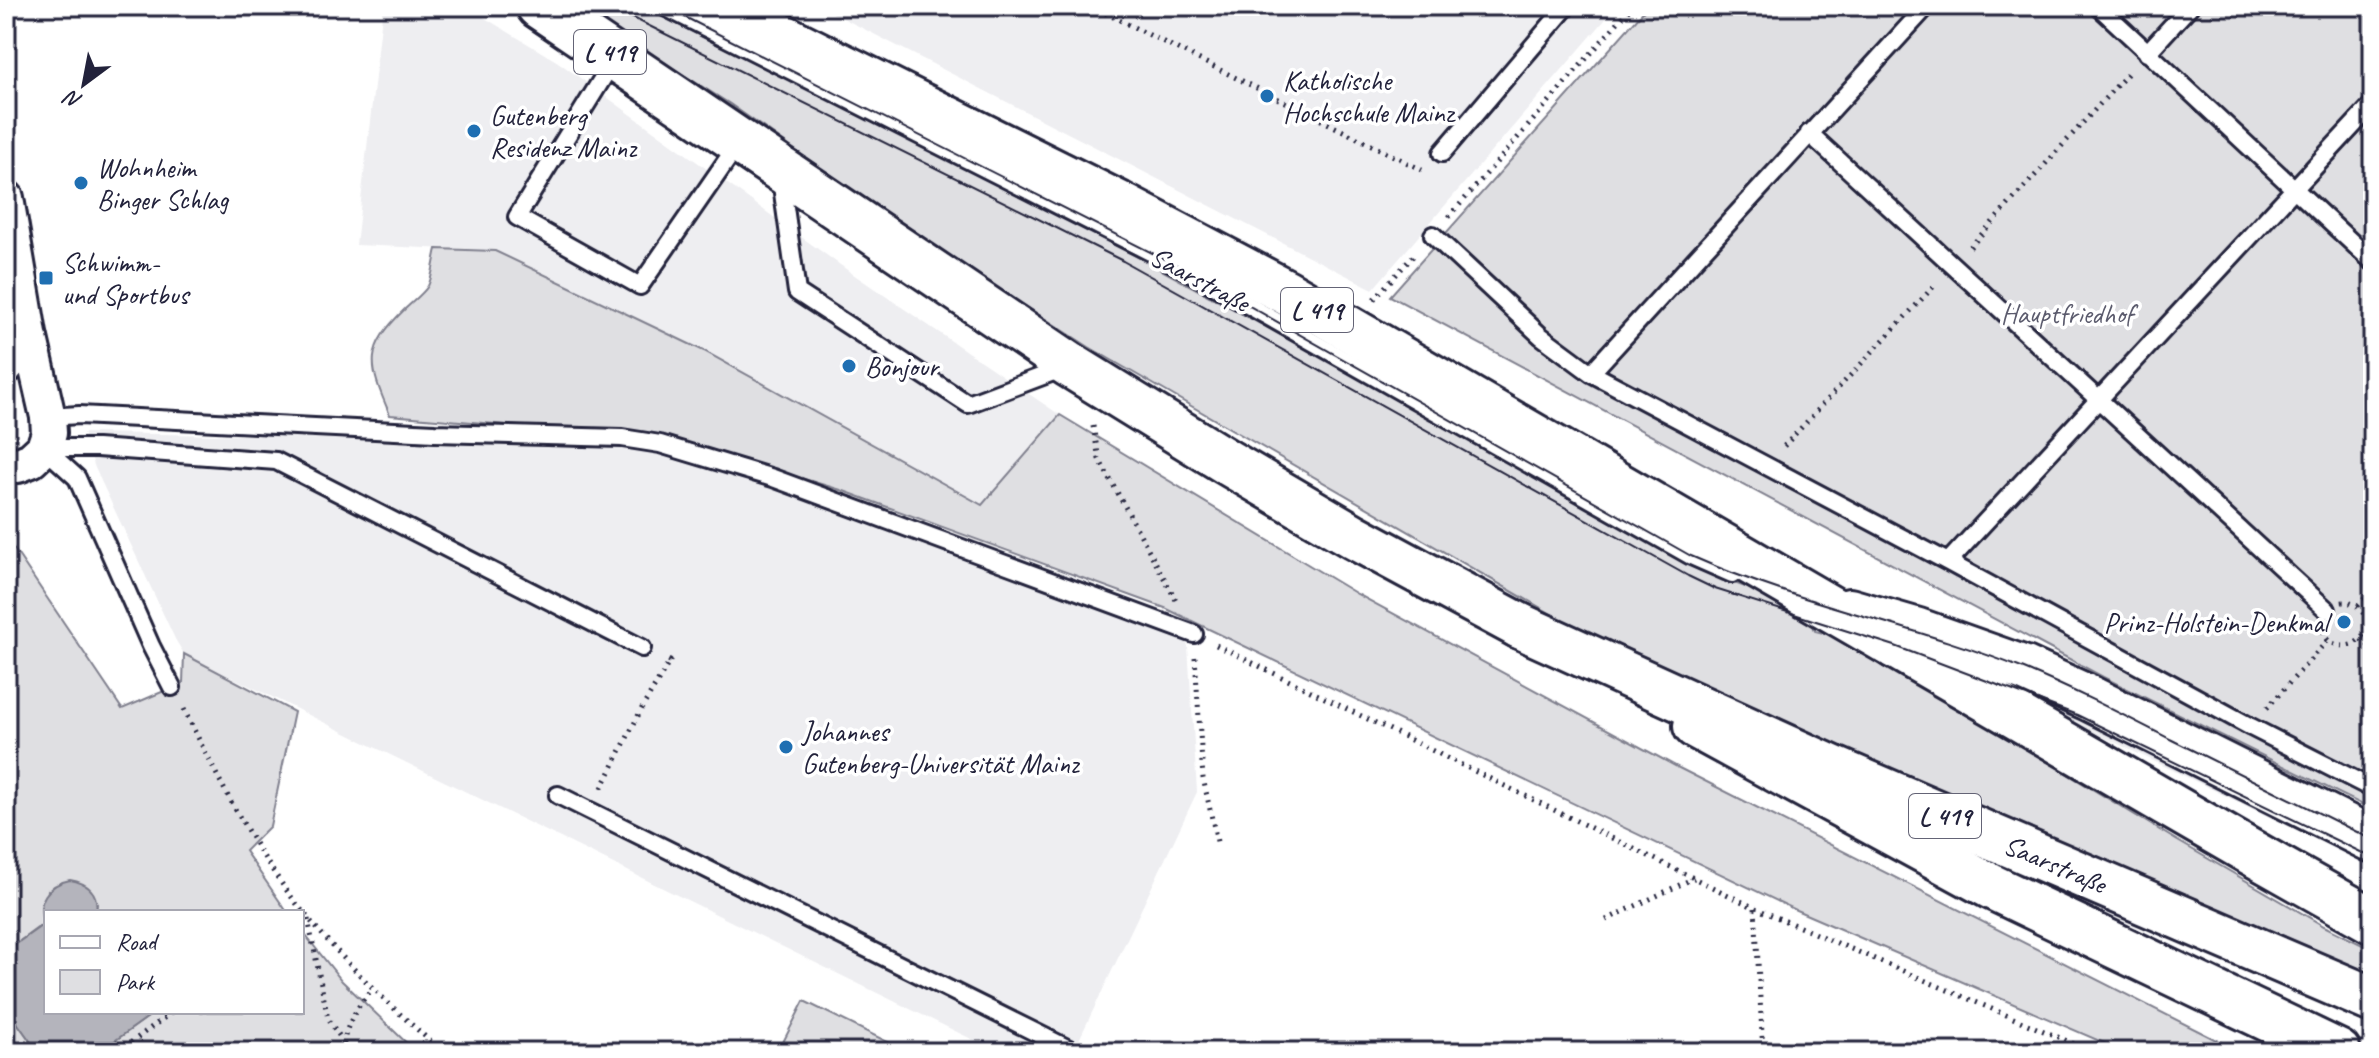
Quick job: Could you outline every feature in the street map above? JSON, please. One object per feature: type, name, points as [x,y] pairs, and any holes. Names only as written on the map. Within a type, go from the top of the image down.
[{"type":"main road","name":"Saarstraße","points":[[539,6],[1070,365],[1353,536],[1992,887],[2338,1052]]},
{"type":"main road","name":"Saarstraße","points":[[721,6],[1105,197],[1286,292],[1817,603],[2373,921]]},
{"type":"main road","name":"Saarstraße","points":[[1817,603],[1918,631],[2025,669],[2373,840]]},
{"type":"main road","name":"Saarstraße","points":[[1520,626],[1832,768],[2373,1000]]},
{"type":"street","points":[[6,198],[46,432],[31,460],[18,465],[6,464]]},
{"type":"street","points":[[6,366],[29,334]]},
{"type":"lane","name":"Saarstraße","points":[[663,6],[1184,269],[1691,556],[1817,603]]},
{"type":"lane","points":[[1442,153],[1567,6]]},
{"type":"lane","points":[[1591,373],[1927,6]]},
{"type":"lane","points":[[2098,6],[2373,262]]},
{"type":"lane","points":[[2147,53],[2190,6]]},
{"type":"lane","points":[[616,56],[517,217],[640,286],[741,141]]},
{"type":"lane","points":[[1948,562],[2373,104]]},
{"type":"lane","points":[[1809,133],[2327,610]]},
{"type":"lane","points":[[779,166],[797,292],[968,404],[1070,365]]},
{"type":"lane","points":[[1433,235],[1541,336],[1591,373],[2251,727],[2373,789]]},
{"type":"lane","points":[[46,432],[79,415],[435,433],[622,438],[660,444],[773,478],[1194,634]]},
{"type":"lane","points":[[46,432],[97,448],[276,461],[642,648]]},
{"type":"lane","points":[[46,432],[77,478],[172,687]]},
{"type":"lane","points":[[558,795],[1075,1052]]},
{"type":"path","points":[[1091,6],[1426,172],[1442,153]]},
{"type":"path","points":[[1375,300],[1632,6]]},
{"type":"path","points":[[1092,424],[1099,459],[1194,634],[1203,778],[1218,846]]},
{"type":"path","points":[[2358,606],[2373,589]]},
{"type":"path","points":[[1194,634],[1755,908],[2093,1052]]},
{"type":"path","points":[[2361,639],[2373,649]]},
{"type":"path","points":[[2251,727],[2328,640]]},
{"type":"path","points":[[172,687],[220,780],[272,868],[302,910]]},
{"type":"path","points":[[597,797],[642,708],[654,692]]},
{"type":"path","points":[[1606,920],[1694,878]]},
{"type":"path","points":[[1755,908],[1763,1052]]},
{"type":"path","points":[[304,912],[372,988],[443,1052]]},
{"type":"path","points":[[308,918],[328,1019],[342,1040],[344,1052]]},
{"type":"path","points":[[342,1040],[372,988]]},
{"type":"path","points":[[118,1052],[169,1014]]},
{"type":"path","points":[[6,1045],[11,1052]]},
{"type":"shaded area","points":[[383,6],[463,6],[558,62],[850,272],[1060,415],[982,505],[704,351],[495,251],[356,245]]},
{"type":"shaded area","name":"Katholische Hochschule Mainz","points":[[819,6],[1617,6],[1373,289]]},
{"type":"shaded area","name":"Johannes Gutenberg-Universität Mainz","points":[[83,433],[292,436],[652,450],[770,484],[1168,628],[1184,639],[1188,646],[1197,792],[1078,1042],[1039,1024],[1023,1052],[998,1052],[184,654],[95,468]]},
{"type":"shaded area","points":[[2035,688],[2373,847],[2373,867],[2027,700]]},
{"type":"shaded area","points":[[70,880],[91,890],[96,899],[96,910],[44,910],[44,924],[42,901],[55,885]]},
{"type":"shaded area","points":[[44,924],[44,1014],[146,1014],[148,1017],[99,1052],[38,1052],[6,1007],[6,951]]},
{"type":"green space","points":[[574,6],[640,6],[886,127],[1136,256],[1446,425],[1699,570],[1781,600],[1804,614],[1805,621],[1812,622],[1815,631],[1844,638],[2176,840],[2324,926],[2373,950],[2373,975],[2129,875],[1793,730],[1600,642],[1089,347],[906,229],[730,104]]},
{"type":"green space","name":"Hauptfriedhof","points":[[1648,6],[2373,6],[2373,810],[2103,677],[1390,296]]},
{"type":"green space","points":[[437,249],[495,251],[704,351],[982,505],[1060,415],[1357,594],[1679,768],[2240,1052],[2125,1052],[1796,910],[1165,608],[841,490],[647,432],[542,428],[390,415],[374,370],[376,347],[392,323],[428,286]]},
{"type":"green space","points":[[6,537],[122,709],[183,683],[184,654],[294,712],[270,826],[245,851],[286,910],[96,910],[97,904],[48,890],[44,923],[6,951]]},
{"type":"green space","points":[[304,934],[342,981],[416,1052],[99,1052],[148,1017],[146,1014],[304,1014]]},
{"type":"green space","points":[[804,1001],[908,1052],[778,1052]]},
{"type":"green space","points":[[6,1007],[38,1052],[6,1052]]},
{"type":"tram line","points":[[609,6],[1123,261],[1688,576],[1715,589],[1895,646],[2077,715],[2373,858]]},
{"type":"tram line","points":[[663,6],[1184,269],[1691,556],[1773,588],[1983,653],[2024,669],[2099,703],[2373,840]]},
{"type":"place","name":"Katholische Hochschule Mainz","points":[[1267,96]]},
{"type":"place","name":"Gutenberg Residenz Mainz","points":[[474,131]]},
{"type":"place","name":"Wohnheim Binger Schlag","points":[[81,183]]},
{"type":"place","name":"Schwimm- und Sportbus","points":[[46,278]]},
{"type":"place","name":"Bonjour","points":[[849,366]]},
{"type":"place","name":"Prinz-Holstein-Denkmal","points":[[2344,622]]},
{"type":"place","name":"Johannes Gutenberg-Universität Mainz","points":[[786,747]]}]
